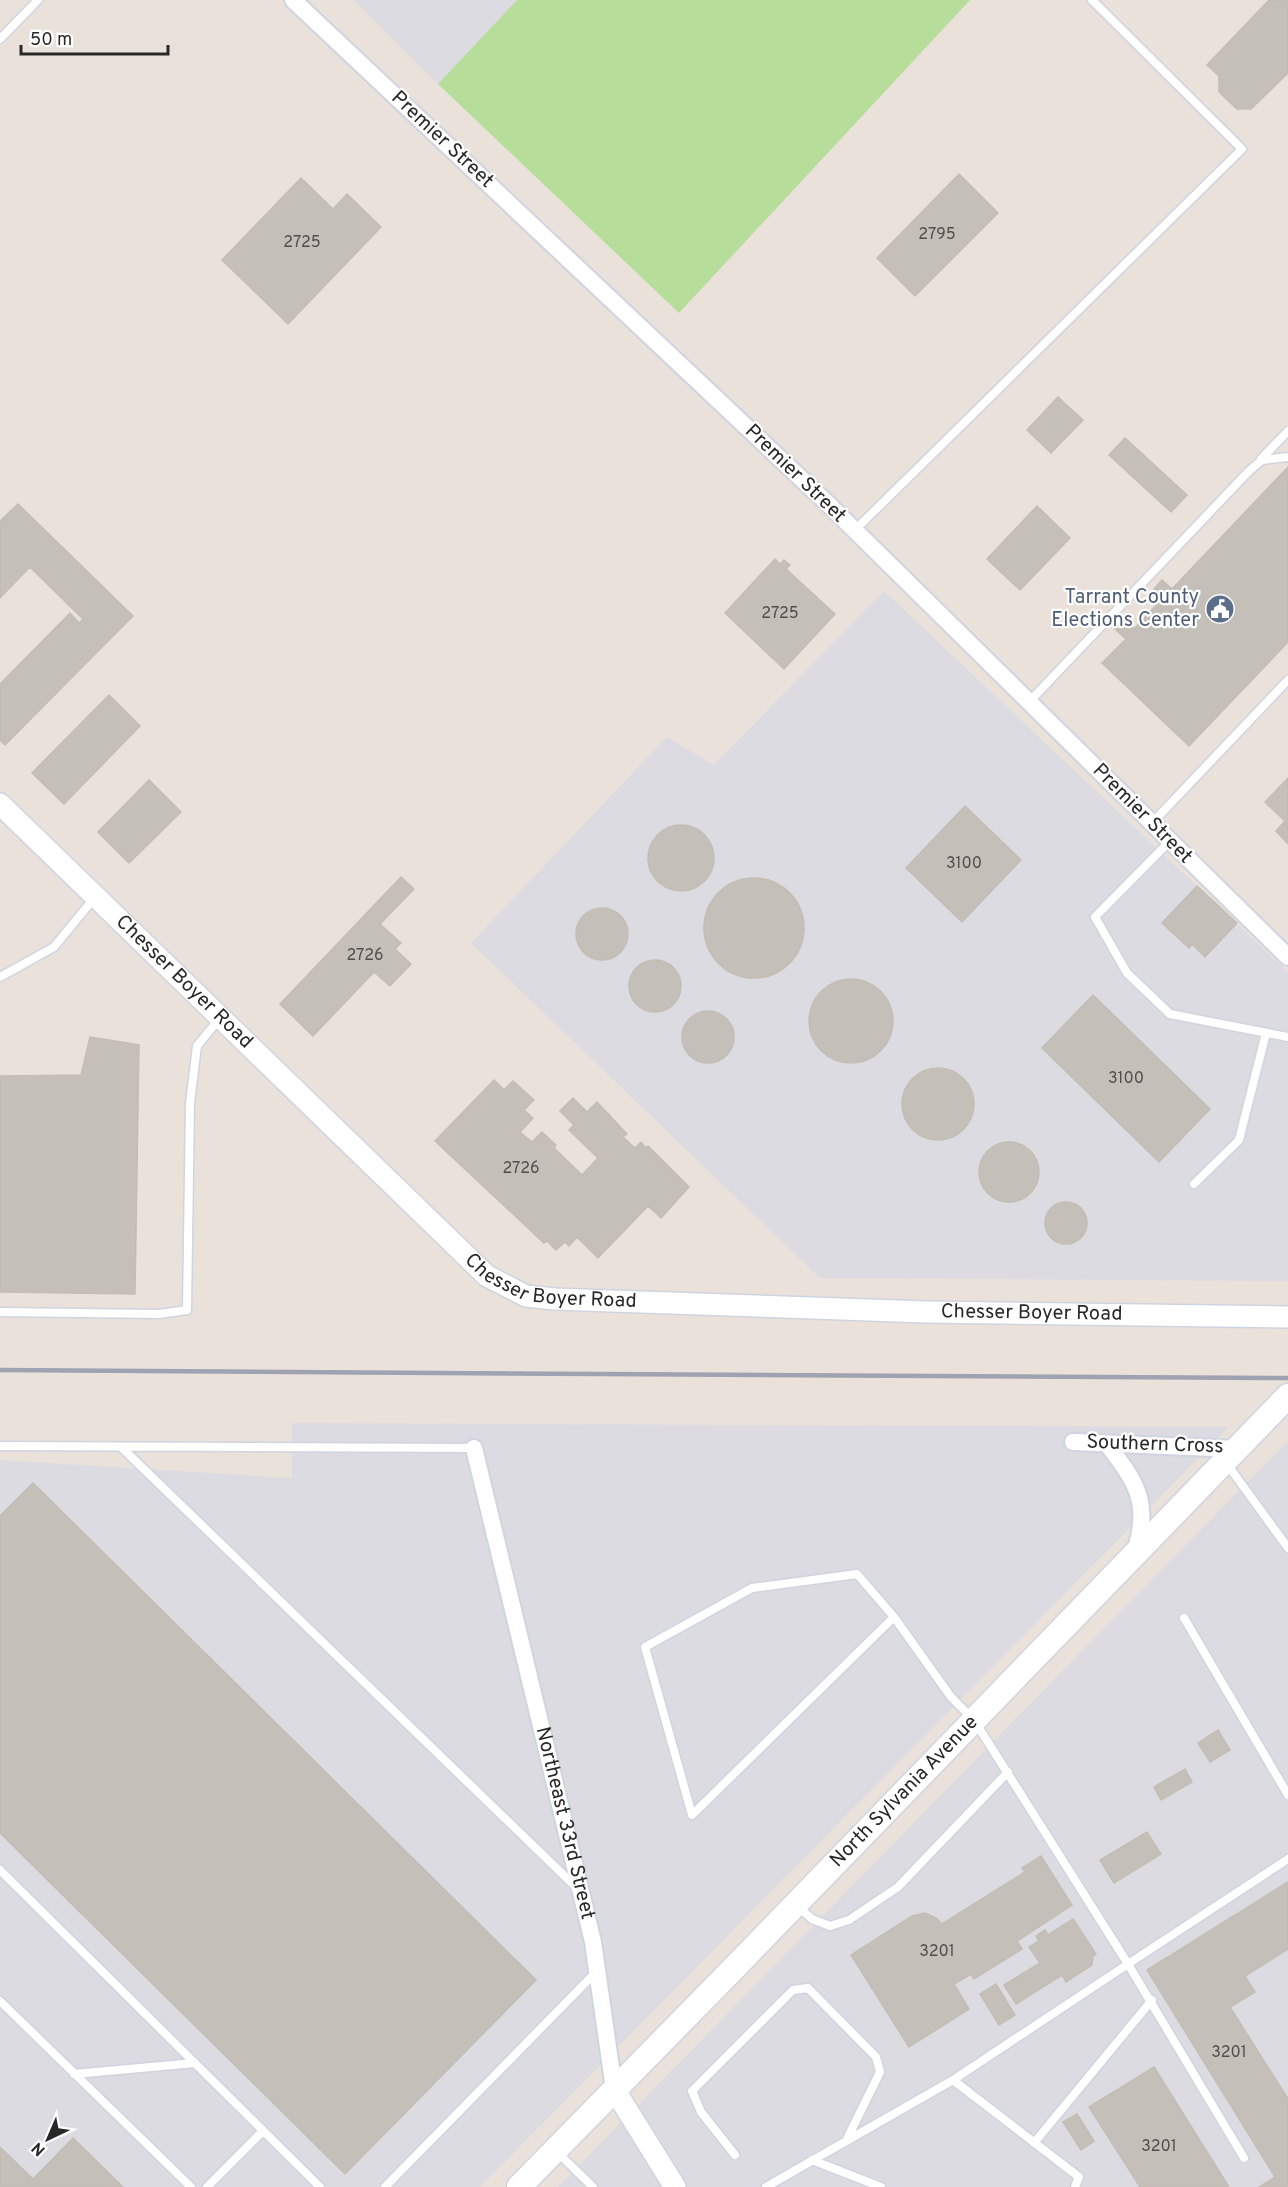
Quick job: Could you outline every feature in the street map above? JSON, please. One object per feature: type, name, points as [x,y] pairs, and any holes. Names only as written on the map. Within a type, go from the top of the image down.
[{"type":"main road","name":"North Sylvania Avenue","points":[[519,2187],[1288,1396]]},
{"type":"street","name":"Premier Street","points":[[293,0],[855,530],[1288,957]]},
{"type":"street","name":"Chesser Boyer Road","points":[[0,804],[487,1276],[526,1296],[555,1299],[914,1311],[1288,1317]]},
{"type":"street","name":"Southern Cross","points":[[1073,1442],[1231,1455]]},
{"type":"street","points":[[1107,1444],[1131,1476],[1142,1503],[1142,1533],[1135,1554]]},
{"type":"street","name":"Northeast 33rd Street","points":[[474,1448],[593,1942],[614,2089],[675,2187]]},
{"type":"lane","points":[[0,39],[38,0]]},
{"type":"lane","points":[[855,530],[1242,148],[1092,0]]},
{"type":"lane","points":[[1029,702],[1288,432]]},
{"type":"lane","points":[[1256,464],[1262,460],[1288,457]]},
{"type":"lane","points":[[1152,823],[1288,680]]},
{"type":"lane","points":[[1170,841],[1095,917],[1127,973],[1170,1014],[1288,1037]]},
{"type":"lane","points":[[0,977],[54,947],[95,897]]},
{"type":"lane","points":[[0,1312],[159,1314],[187,1310],[190,1103],[197,1046],[220,1018]]},
{"type":"lane","points":[[1194,1184],[1239,1140],[1266,1033]]},
{"type":"lane","points":[[0,1446],[474,1448]]},
{"type":"lane","points":[[121,1447],[582,1893]]},
{"type":"lane","points":[[1231,1455],[1288,1548]]},
{"type":"lane","points":[[894,1617],[692,1815],[645,1647],[752,1588],[857,1574],[894,1617],[951,1697],[975,1720],[1152,2000],[1244,2158]]},
{"type":"lane","points":[[1184,1618],[1288,1795]]},
{"type":"lane","points":[[795,1905],[812,1919],[830,1926],[849,1920],[898,1887],[1008,1773]]},
{"type":"lane","points":[[766,2187],[953,2080],[1288,1859]]},
{"type":"lane","points":[[0,1870],[320,2187]]},
{"type":"lane","points":[[385,2187],[596,1972]]},
{"type":"lane","points":[[735,2155],[701,2112],[692,2091],[793,1990],[808,1988],[876,2057],[880,2072],[846,2141]]},
{"type":"lane","points":[[1034,2143],[1152,2000]]},
{"type":"lane","points":[[0,2001],[190,2187]]},
{"type":"lane","points":[[74,2074],[195,2063]]},
{"type":"lane","points":[[953,2080],[1079,2177],[1075,2187]]},
{"type":"lane","points":[[207,2187],[263,2131]]},
{"type":"lane","points":[[555,2150],[593,2187]]},
{"type":"lane","points":[[812,2160],[881,2187]]},
{"type":"shaded area","points":[[354,0],[517,0],[438,84]]},
{"type":"shaded area","points":[[884,591],[1288,972],[1288,1281],[820,1278],[471,943],[667,737],[714,765]]},
{"type":"shaded area","points":[[292,1423],[1229,1427],[480,2187],[0,2187],[0,1460],[292,1478]]},
{"type":"shaded area","points":[[1288,1441],[1288,2187],[558,2187],[984,1751]]},
{"type":"green space","points":[[517,0],[970,0],[679,313],[438,84]]},
{"type":"building","points":[[1269,0],[1288,0],[1288,73],[1251,109],[1237,109],[1219,92],[1219,76],[1207,65]]},
{"type":"building","points":[[959,174],[998,213],[915,296],[877,258]]},
{"type":"building","points":[[301,178],[333,209],[347,194],[381,227],[288,324],[222,260]]},
{"type":"building","points":[[1058,397],[1083,420],[1051,453],[1027,430]]},
{"type":"building","points":[[1125,438],[1187,495],[1171,512],[1109,455]]},
{"type":"building","name":"Tarrant County Elections Center","points":[[1288,467],[1288,642],[1189,746],[1102,663],[1126,639],[1115,629],[1125,619],[1134,629],[1162,599],[1153,590],[1162,580],[1172,589]]},
{"type":"building","points":[[18,504],[133,616],[5,745],[0,740],[0,684],[70,613],[79,623],[83,619],[30,567],[0,598],[0,521]]},
{"type":"building","points":[[1037,506],[1070,538],[1020,590],[987,559]]},
{"type":"building","points":[[775,559],[780,564],[784,560],[790,565],[786,569],[835,614],[784,669],[725,613]]},
{"type":"building","points":[[109,695],[140,726],[64,804],[32,773]]},
{"type":"building","points":[[1288,778],[1288,844],[1276,831],[1285,821],[1265,802]]},
{"type":"building","points":[[149,780],[181,812],[129,863],[98,832]]},
{"type":"building","points":[[965,806],[1021,860],[962,922],[906,868]]},
{"type":"building","points":[[674,825],[688,825],[700,830],[709,839],[714,858],[712,871],[705,882],[688,891],[674,891],[662,886],[653,877],[648,865],[648,851],[653,839],[662,830]]},
{"type":"building","points":[[401,877],[414,889],[380,924],[401,943],[395,949],[411,964],[390,986],[374,972],[313,1036],[280,1004]]},
{"type":"building","points":[[754,878],[773,882],[789,893],[800,909],[804,928],[800,947],[789,963],[773,974],[754,978],[735,974],[719,963],[708,947],[704,928],[708,909],[719,893],[735,882]]},
{"type":"building","points":[[1197,886],[1237,923],[1205,957],[1192,944],[1189,948],[1162,923]]},
{"type":"building","points":[[597,908],[607,908],[621,915],[628,934],[621,953],[607,960],[597,960],[587,956],[580,949],[576,939],[576,929],[580,919],[587,912]]},
{"type":"building","points":[[650,960],[660,960],[674,967],[681,986],[674,1005],[660,1012],[650,1012],[640,1008],[633,1001],[629,991],[629,981],[633,971],[640,964]]},
{"type":"building","points":[[851,979],[874,986],[886,998],[893,1021],[886,1044],[874,1056],[851,1063],[828,1056],[816,1044],[809,1021],[816,998],[828,986]]},
{"type":"building","points":[[1093,995],[1210,1109],[1159,1162],[1042,1048]]},
{"type":"building","points":[[703,1011],[713,1011],[727,1018],[734,1037],[727,1056],[713,1063],[703,1063],[693,1059],[686,1052],[682,1042],[682,1032],[686,1022],[693,1015]]},
{"type":"building","points":[[90,1037],[139,1045],[135,1294],[0,1292],[0,1076],[81,1075]]},
{"type":"building","points":[[938,1068],[958,1074],[968,1084],[974,1104],[968,1124],[958,1134],[938,1140],[918,1134],[908,1124],[902,1104],[908,1084],[918,1074]]},
{"type":"building","points":[[494,1080],[504,1090],[513,1081],[534,1100],[524,1110],[533,1118],[520,1132],[532,1142],[542,1132],[556,1145],[554,1148],[582,1175],[598,1158],[569,1130],[574,1125],[560,1111],[573,1098],[587,1112],[597,1102],[627,1134],[623,1137],[635,1148],[641,1142],[646,1148],[648,1146],[689,1187],[661,1218],[648,1206],[598,1258],[577,1237],[569,1246],[565,1242],[556,1250],[547,1241],[544,1243],[435,1141]]},
{"type":"building","points":[[1003,1142],[1015,1142],[1031,1150],[1037,1160],[1039,1172],[1037,1184],[1031,1194],[1015,1202],[1003,1202],[987,1194],[979,1178],[979,1166],[987,1150]]},
{"type":"building","points":[[1066,1202],[1081,1208],[1087,1223],[1081,1238],[1066,1244],[1051,1238],[1045,1223],[1051,1208]]},
{"type":"building","points":[[33,1483],[536,1980],[345,2174],[0,1833],[0,1516]]},
{"type":"building","points":[[1218,1730],[1230,1750],[1210,1762],[1198,1743]]},
{"type":"building","points":[[1185,1769],[1192,1782],[1161,1800],[1154,1787]]},
{"type":"building","points":[[1147,1832],[1161,1854],[1114,1883],[1100,1860]]},
{"type":"building","points":[[1041,1856],[1072,1905],[1017,1941],[1022,1949],[974,1979],[971,1974],[954,1984],[969,2009],[909,2047],[851,1955],[912,1916],[925,1913],[942,1924],[1025,1872],[1022,1868]]},
{"type":"building","points":[[1288,1882],[1288,1949],[1245,1976],[1255,1992],[1230,2007],[1288,2099],[1288,2187],[1259,2187],[1275,2177],[1147,1970]]},
{"type":"building","points":[[1073,1919],[1096,1954],[1093,1956],[1092,1965],[1066,1982],[1062,1975],[1016,2004],[1004,1985],[1040,1963],[1029,1947],[1039,1941],[1036,1936],[1045,1930],[1048,1935]]},
{"type":"building","points":[[996,1984],[1015,2015],[999,2025],[980,1994]]},
{"type":"building","points":[[1154,2067],[1229,2187],[1140,2187],[1089,2107]]},
{"type":"building","points":[[1077,2114],[1094,2141],[1081,2150],[1063,2122]]},
{"type":"building","points":[[73,2138],[123,2187],[0,2187],[0,2147],[33,2179]]},
{"type":"railway","points":[[0,1370],[1288,1378]]},
{"type":"place","name":"Tarrant County Elections Center","points":[[1220,609]]}]
